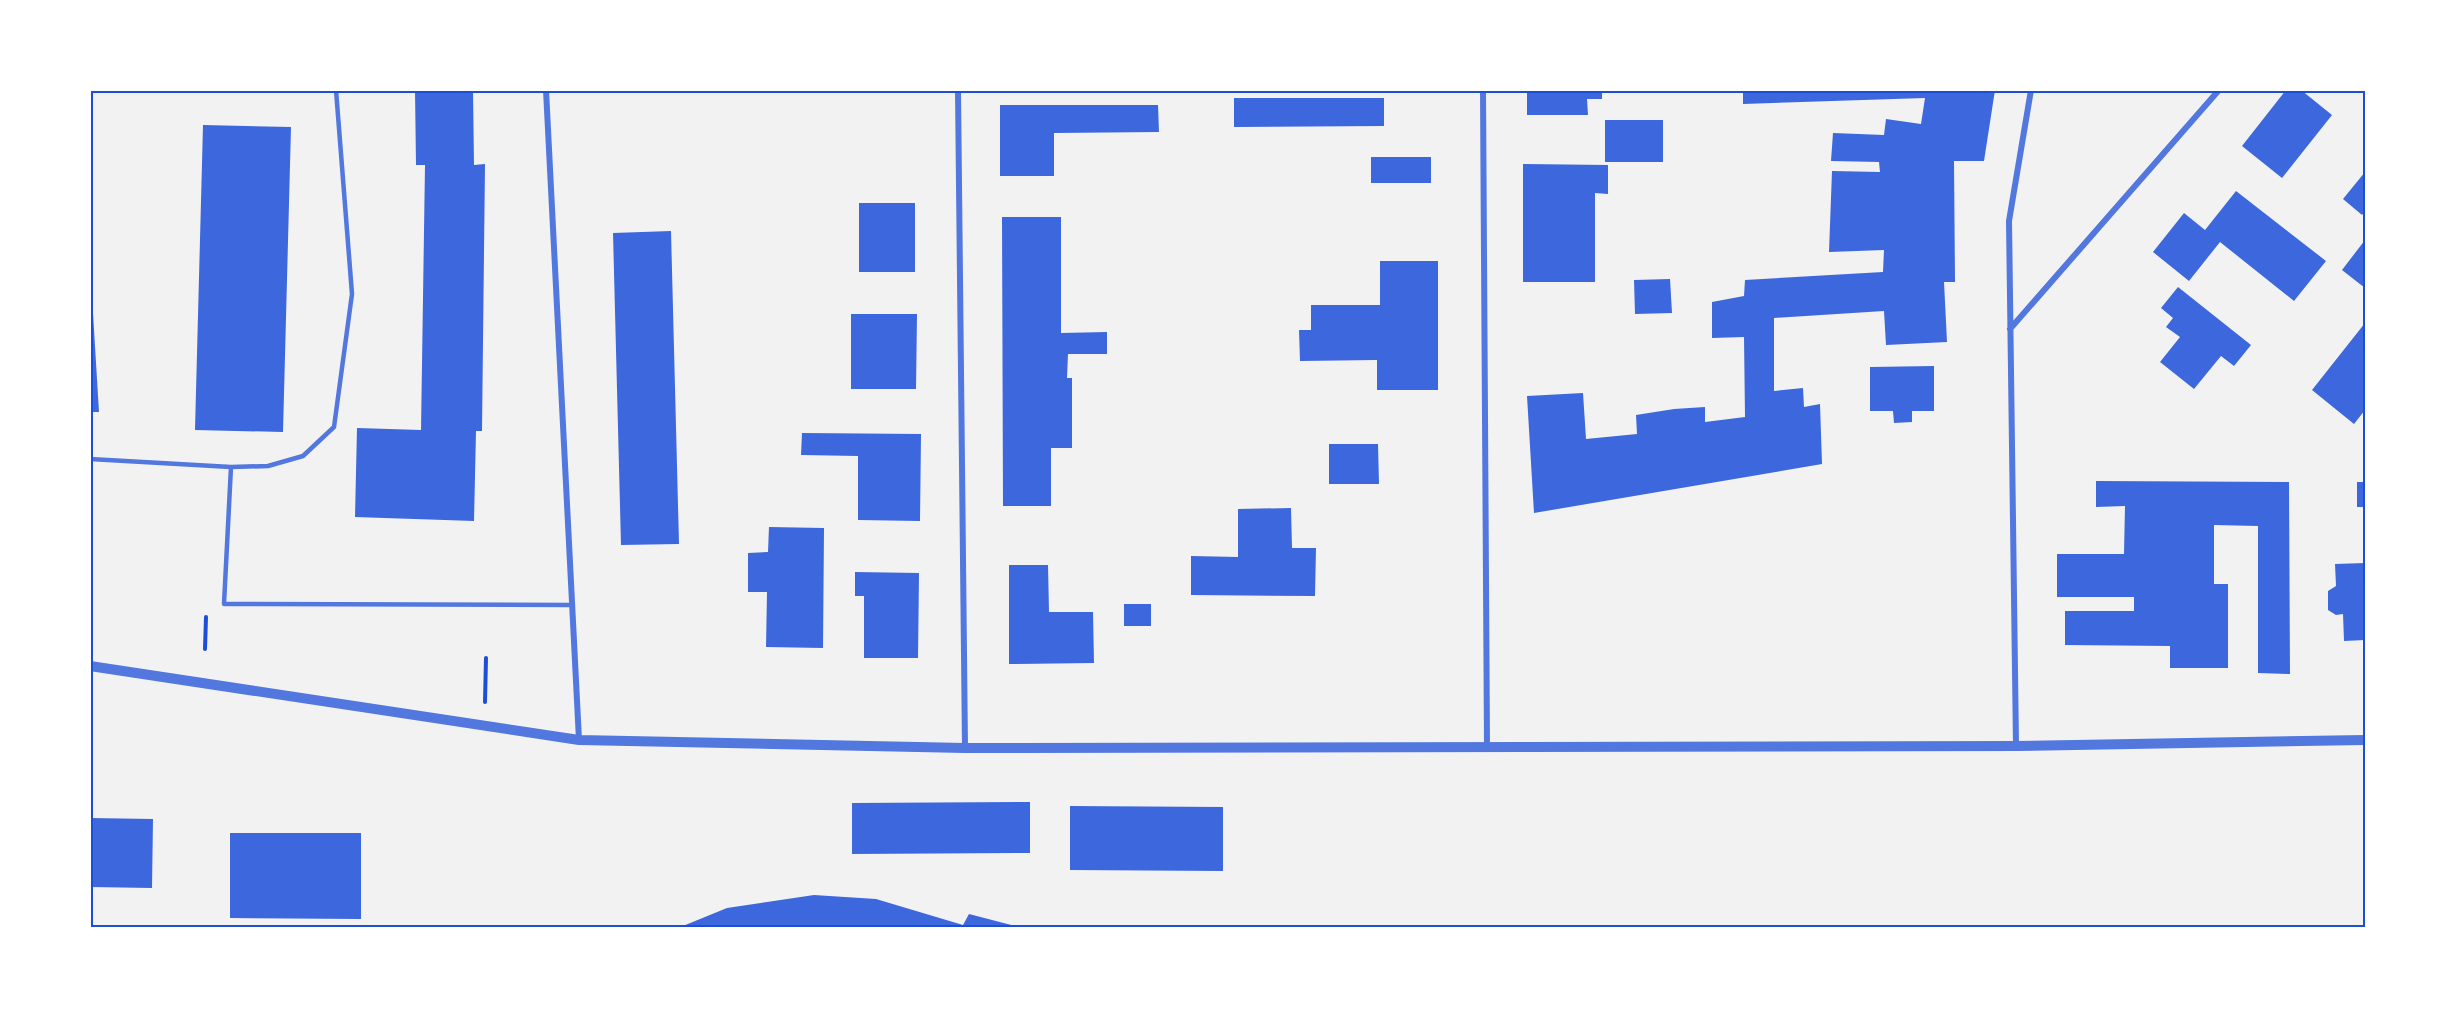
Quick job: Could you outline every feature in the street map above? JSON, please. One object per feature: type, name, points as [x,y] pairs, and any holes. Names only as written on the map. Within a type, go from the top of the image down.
[{"type":"street","points":[[546,90],[579,740]]},
{"type":"street","points":[[958,90],[965,748]]},
{"type":"street","points":[[1483,90],[1487,745]]},
{"type":"street","points":[[2016,746],[2009,221],[2031,90]]},
{"type":"street","points":[[2010,329],[2219,90]]},
{"type":"street","points":[[90,666],[579,740],[965,748],[1487,745],[2016,746],[2365,740]]},
{"type":"lane","points":[[90,459],[231,467],[268,466],[303,456],[333,427],[352,294],[336,90]]},
{"type":"lane","points":[[231,467],[224,604],[572,605]]},
{"type":"path","points":[[484,727],[486,658]]},
{"type":"building","points":[[415,90],[473,90],[474,165],[485,164],[482,431],[476,431],[474,521],[355,517],[357,428],[421,430],[425,165],[416,165]]},
{"type":"building","points":[[1527,90],[1602,90],[1602,99],[1587,99],[1588,115],[1527,115]]},
{"type":"building","points":[[1743,90],[1995,90],[1984,161],[1954,161],[1955,282],[1944,282],[1947,342],[1886,345],[1884,311],[1774,318],[1774,391],[1803,388],[1804,407],[1820,404],[1822,464],[1534,513],[1527,396],[1583,393],[1586,439],[1637,434],[1636,415],[1674,409],[1705,407],[1705,422],[1745,417],[1744,337],[1712,338],[1712,302],[1744,296],[1745,280],[1883,272],[1884,250],[1829,252],[1832,171],[1880,172],[1879,162],[1831,161],[1833,133],[1884,135],[1886,119],[1921,124],[1925,98],[1743,104]]},
{"type":"building","points":[[2286,90],[2301,90],[2332,115],[2282,178],[2242,146]]},
{"type":"building","points":[[1234,98],[1384,98],[1384,126],[1234,127]]},
{"type":"building","points":[[1000,105],[1158,105],[1159,132],[1054,133],[1054,176],[1000,176]]},
{"type":"building","points":[[1605,120],[1663,120],[1663,162],[1605,162]]},
{"type":"building","points":[[203,125],[291,127],[283,432],[195,430]]},
{"type":"building","points":[[1371,157],[1431,157],[1431,183],[1371,183]]},
{"type":"building","points":[[1523,164],[1608,165],[1608,194],[1595,193],[1595,282],[1523,282]]},
{"type":"building","points":[[2365,172],[2365,211],[2362,215],[2343,199]]},
{"type":"building","points":[[2236,191],[2326,261],[2294,301],[2220,242],[2189,281],[2153,252],[2184,213],[2205,230]]},
{"type":"building","points":[[859,203],[915,203],[915,272],[859,272]]},
{"type":"building","points":[[1002,217],[1061,217],[1061,333],[1107,332],[1107,354],[1068,354],[1067,378],[1072,378],[1072,448],[1051,448],[1051,506],[1003,506]]},
{"type":"building","points":[[671,231],[679,544],[621,545],[613,233]]},
{"type":"building","points":[[2365,240],[2365,288],[2342,270]]},
{"type":"building","points":[[1380,261],[1438,261],[1438,390],[1377,390],[1377,360],[1300,361],[1299,330],[1311,330],[1311,305],[1380,305]]},
{"type":"building","points":[[90,264],[99,412],[90,412]]},
{"type":"building","points":[[1670,279],[1672,313],[1635,314],[1634,280]]},
{"type":"building","points":[[2178,287],[2251,345],[2234,366],[2221,356],[2194,389],[2160,362],[2180,337],[2166,327],[2173,318],[2161,308]]},
{"type":"building","points":[[851,314],[917,314],[916,389],[851,389]]},
{"type":"building","points":[[2365,323],[2365,410],[2354,424],[2312,390]]},
{"type":"building","points":[[1934,366],[1934,411],[1912,411],[1912,422],[1894,423],[1893,411],[1870,411],[1870,367]]},
{"type":"building","points":[[802,433],[921,434],[920,521],[858,520],[858,456],[801,455]]},
{"type":"building","points":[[1329,444],[1378,444],[1379,484],[1329,484]]},
{"type":"building","points":[[2096,481],[2289,482],[2290,674],[2258,673],[2258,526],[2214,525],[2214,584],[2228,584],[2228,668],[2170,668],[2170,646],[2065,645],[2065,611],[2134,611],[2134,597],[2057,597],[2057,554],[2124,554],[2125,506],[2096,507]]},
{"type":"building","points":[[2357,482],[2365,482],[2365,507],[2357,507]]},
{"type":"building","points":[[1291,508],[1292,548],[1316,548],[1315,596],[1191,595],[1191,556],[1238,557],[1238,509]]},
{"type":"building","points":[[769,527],[824,528],[823,648],[766,647],[767,592],[748,592],[748,553],[768,552]]},
{"type":"building","points":[[2365,563],[2365,640],[2344,641],[2343,614],[2336,615],[2328,610],[2328,591],[2336,586],[2335,564]]},
{"type":"building","points":[[1009,565],[1048,565],[1049,612],[1093,612],[1094,663],[1009,664]]},
{"type":"building","points":[[855,572],[919,573],[918,658],[864,658],[864,596],[855,596]]},
{"type":"building","points":[[1124,604],[1151,604],[1151,626],[1124,626]]},
{"type":"building","points":[[1030,802],[1030,853],[852,854],[852,803]]},
{"type":"building","points":[[1070,806],[1223,807],[1223,871],[1070,870]]},
{"type":"building","points":[[90,818],[153,819],[152,888],[90,887]]},
{"type":"building","points":[[230,833],[361,833],[361,919],[230,918]]},
{"type":"building","points":[[814,895],[876,899],[963,925],[969,914],[1023,928],[678,928],[727,908]]}]
